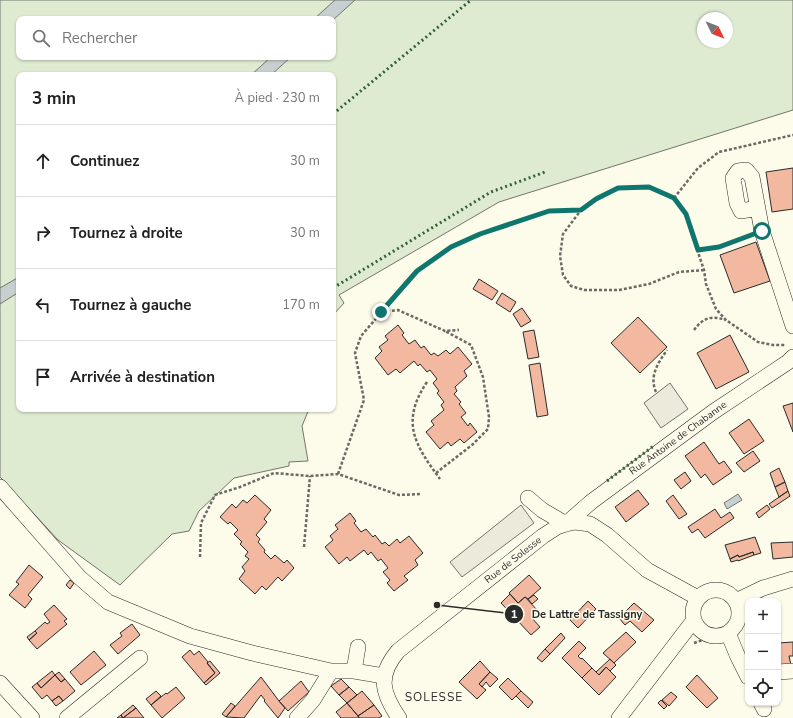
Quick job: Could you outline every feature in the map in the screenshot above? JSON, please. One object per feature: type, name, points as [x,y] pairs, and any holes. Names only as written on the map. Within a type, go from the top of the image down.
[{"type":"street","points":[[758,208],[762,231],[793,326]]},
{"type":"street","name":"Rue Antoine de Chabanne","points":[[566,524],[591,502],[713,412],[788,362],[790,351]]},
{"type":"street","points":[[0,487],[79,577],[108,602],[190,636],[252,653],[330,671],[354,672],[384,676],[386,695],[400,718]]},
{"type":"street","points":[[528,498],[542,510],[566,524]]},
{"type":"street","name":"Rue de Solesse","points":[[384,676],[391,660],[398,651],[543,536],[557,527],[566,524],[583,522],[597,527],[647,570],[698,598]]},
{"type":"street","points":[[736,601],[763,588],[793,579]]},
{"type":"street","points":[[710,590],[725,591],[736,601],[739,608],[739,615],[737,622],[728,633],[714,636],[702,631],[697,626],[693,613],[694,605],[703,593],[710,590]]},
{"type":"street","points":[[619,718],[694,620]]},
{"type":"street","points":[[728,633],[745,671]]},
{"type":"street","points":[[354,672],[358,647]]},
{"type":"street","points":[[68,718],[140,658]]},
{"type":"street","points":[[297,718],[313,700],[330,671]]},
{"type":"street","points":[[781,672],[793,671]]},
{"type":"street","points":[[0,683],[32,718]]},
{"type":"path","points":[[674,198],[698,168],[719,152],[793,135]]},
{"type":"path","points":[[704,270],[679,272],[649,284],[618,290],[584,290],[571,286],[563,275],[560,256],[564,234],[581,210],[596,199],[618,188],[649,187],[674,198],[686,214],[704,270],[706,284],[716,309],[726,320],[758,342],[790,351]]},
{"type":"path","points":[[338,474],[364,400],[355,353],[360,336],[417,271],[451,247],[480,234],[549,211],[581,210]]},
{"type":"path","points":[[698,250],[719,247],[762,231]]},
{"type":"path","points":[[381,312],[398,310],[444,330],[471,345],[483,377],[489,417],[488,429],[472,445],[436,473]]},
{"type":"path","points":[[694,330],[697,325],[707,318],[716,317],[726,320]]},
{"type":"path","points":[[444,330],[459,330]]},
{"type":"path","points":[[656,392],[653,379],[657,366],[667,350]]},
{"type":"path","points":[[427,382],[421,391],[415,406],[412,424],[416,441],[428,463],[440,479]]},
{"type":"path","points":[[200,558],[201,522],[215,495],[240,487],[274,473],[310,476],[338,474],[399,495],[421,494]]},
{"type":"path","points":[[304,548],[310,476]]},
{"type":"green space","points":[[0,0],[793,0],[793,110],[499,202],[339,295],[344,303],[336,312],[336,72],[16,72],[16,412],[308,412],[302,426],[308,461],[289,462],[289,466],[234,478],[199,511],[189,531],[172,534],[120,585],[58,540],[0,477]]},
{"type":"shaded area","points":[[335,0],[355,0],[336,17],[336,16],[317,16]]},
{"type":"shaded area","points":[[268,60],[288,60],[274,72],[254,72]]},
{"type":"shaded area","points":[[16,279],[16,294],[0,304],[0,288]]},
{"type":"shaded area","points":[[670,383],[688,409],[661,428],[644,403]]},
{"type":"shaded area","points":[[738,494],[742,500],[727,509],[724,503]]},
{"type":"shaded area","points":[[521,505],[534,523],[462,577],[450,562]]},
{"type":"building","points":[[793,168],[793,209],[772,212],[766,172]]},
{"type":"building","points":[[756,242],[770,281],[734,293],[720,255]]},
{"type":"building","points":[[479,279],[498,291],[492,300],[473,289]]},
{"type":"building","points":[[502,293],[516,302],[510,312],[496,303]]},
{"type":"building","points":[[522,308],[531,321],[521,327],[513,314]]},
{"type":"building","points":[[638,317],[667,347],[640,373],[611,343]]},
{"type":"building","points":[[398,325],[404,333],[402,335],[409,344],[415,340],[421,348],[424,346],[431,355],[434,353],[438,356],[446,350],[450,354],[458,347],[472,364],[464,371],[467,376],[455,387],[457,391],[454,394],[461,402],[459,404],[466,413],[461,417],[468,426],[470,423],[477,432],[464,443],[460,439],[451,446],[448,442],[440,449],[426,432],[434,425],[431,421],[444,410],[441,405],[444,402],[437,393],[439,391],[433,383],[437,379],[430,370],[427,372],[420,364],[418,366],[414,361],[400,373],[396,369],[388,375],[375,358],[382,351],[379,347],[388,340],[385,336]]},
{"type":"building","points":[[534,330],[539,357],[528,359],[523,332]]},
{"type":"building","points":[[730,335],[749,372],[716,389],[697,353]]},
{"type":"building","points":[[540,363],[548,415],[537,417],[529,365]]},
{"type":"building","points":[[793,403],[793,432],[783,406]]},
{"type":"building","points":[[749,419],[764,441],[744,454],[729,433]]},
{"type":"building","points":[[704,442],[719,464],[724,461],[732,472],[713,485],[705,474],[701,478],[685,456]]},
{"type":"building","points":[[753,451],[760,461],[744,472],[736,463]]},
{"type":"building","points":[[779,468],[785,482],[775,487],[770,473]]},
{"type":"building","points":[[685,472],[691,481],[681,489],[674,480]]},
{"type":"building","points":[[785,482],[788,491],[779,497],[775,487]]},
{"type":"building","points":[[638,490],[649,504],[626,522],[615,507]]},
{"type":"building","points":[[788,491],[790,496],[772,508],[769,504]]},
{"type":"building","points":[[255,495],[271,510],[264,519],[267,522],[256,535],[260,539],[258,542],[265,550],[264,552],[271,559],[275,555],[284,563],[287,560],[294,568],[282,581],[278,577],[266,590],[262,586],[255,594],[239,579],[245,571],[242,567],[249,559],[245,556],[248,552],[240,544],[242,542],[234,534],[238,530],[230,522],[228,524],[220,517],[232,504],[236,508],[243,500],[247,503]]},
{"type":"building","points":[[673,495],[687,514],[679,519],[666,501]]},
{"type":"building","points":[[767,505],[770,509],[759,518],[756,513]]},
{"type":"building","points":[[715,509],[721,518],[730,512],[734,518],[705,538],[698,529],[692,533],[688,527]]},
{"type":"building","points":[[350,513],[356,521],[354,523],[361,532],[366,529],[373,537],[375,535],[382,544],[385,542],[389,546],[397,539],[400,543],[409,536],[423,553],[415,560],[418,565],[404,576],[408,580],[394,591],[387,583],[390,580],[383,572],[388,568],[381,559],[378,561],[371,552],[368,555],[364,550],[350,561],[347,557],[339,564],[325,547],[333,540],[330,536],[338,529],[335,525]]},
{"type":"building","points":[[755,537],[761,553],[754,555],[753,552],[739,557],[738,555],[730,559],[725,545]]},
{"type":"building","points":[[793,542],[793,557],[773,559],[771,543]]},
{"type":"building","points":[[753,552],[754,555],[731,562],[730,559],[738,555],[739,557]]},
{"type":"building","points":[[29,565],[43,577],[28,595],[32,599],[25,608],[9,595],[19,584],[16,582]]},
{"type":"building","points":[[529,575],[541,588],[528,599],[525,597],[518,603],[509,593]]},
{"type":"building","points":[[70,580],[74,583],[70,589],[66,585]]},
{"type":"building","points":[[510,594],[518,603],[525,597],[538,611],[531,617],[540,627],[531,635],[501,603]]},
{"type":"building","points":[[534,595],[538,599],[532,604],[528,599]]},
{"type":"building","points":[[588,601],[596,609],[578,628],[570,620]]},
{"type":"building","points":[[634,603],[654,620],[642,632],[630,621],[625,625],[619,618]]},
{"type":"building","points":[[54,605],[67,619],[64,621],[67,624],[37,649],[29,640],[37,633],[35,631],[45,622],[47,624],[50,622],[44,614]]},
{"type":"building","points":[[132,624],[140,635],[118,654],[110,645],[122,636],[120,633]]},
{"type":"building","points":[[35,631],[37,633],[29,640],[27,637]]},
{"type":"building","points":[[626,632],[636,642],[614,663],[603,653]]},
{"type":"building","points":[[561,633],[565,638],[550,654],[545,649]]},
{"type":"building","points":[[579,641],[586,648],[578,656],[592,668],[582,678],[562,658]]},
{"type":"building","points":[[793,642],[793,656],[789,656],[791,665],[781,667],[781,643]]},
{"type":"building","points":[[545,649],[550,654],[542,662],[537,658]]},
{"type":"building","points":[[190,650],[194,655],[199,651],[215,673],[204,683],[182,657]]},
{"type":"building","points":[[94,651],[106,665],[81,685],[70,672]]},
{"type":"building","points":[[610,659],[616,665],[610,671],[606,667],[599,675],[596,672]]},
{"type":"building","points":[[210,661],[220,673],[206,685],[204,683],[215,673],[207,663]]},
{"type":"building","points":[[480,661],[490,672],[479,684],[486,690],[477,699],[459,682]]},
{"type":"building","points":[[606,667],[616,677],[599,695],[582,678],[592,668],[599,675]]},
{"type":"building","points":[[52,671],[55,675],[41,688],[37,683]]},
{"type":"building","points":[[59,672],[65,679],[61,682],[55,675]]},
{"type":"building","points":[[490,672],[498,679],[490,687],[486,682],[482,687],[479,684]]},
{"type":"building","points":[[55,675],[61,682],[65,679],[75,691],[63,701],[59,696],[52,701],[47,695],[42,699],[32,687],[37,683],[41,688]]},
{"type":"building","points":[[697,675],[718,698],[707,708],[686,687]]},
{"type":"building","points":[[261,677],[285,708],[278,718],[261,695],[244,718],[226,717]]},
{"type":"building","points":[[508,678],[521,691],[512,700],[499,687]]},
{"type":"building","points":[[341,679],[349,687],[339,695],[331,686]]},
{"type":"building","points":[[301,681],[309,692],[288,711],[279,701]]},
{"type":"building","points":[[176,687],[185,698],[162,718],[151,705]]},
{"type":"building","points":[[349,687],[357,695],[347,703],[339,695]]},
{"type":"building","points":[[156,691],[161,696],[151,705],[146,699]]},
{"type":"building","points":[[362,691],[374,705],[358,716],[347,703]]},
{"type":"building","points":[[521,691],[533,702],[528,708],[516,696]]},
{"type":"building","points":[[671,692],[677,697],[669,706],[662,700]]},
{"type":"building","points":[[59,696],[63,701],[56,706],[52,701]]},
{"type":"building","points":[[661,700],[667,706],[664,709],[658,703]]},
{"type":"building","points":[[231,703],[235,706],[226,717],[222,714]]},
{"type":"building","points":[[347,703],[359,718],[341,718],[336,712]]},
{"type":"building","points":[[133,705],[136,708],[123,718],[121,715]]},
{"type":"building","points":[[374,705],[382,716],[379,718],[359,718],[358,716]]},
{"type":"building","points":[[136,708],[144,718],[123,718]]},
{"type":"hedge","points":[[336,112],[471,0]]},
{"type":"hedge","points":[[336,286],[491,192],[545,172]]},
{"type":"hedge","points":[[607,481],[655,445]]},
{"type":"place","name":"De Lattre de Tassigny","points":[[437,605]]},
{"type":"district","name":"SOLESSE","points":[[434,697]]},
{"type":"route","points":[[381,312],[417,271],[451,247],[480,234],[549,211],[581,210],[596,199],[618,188],[649,187],[674,198],[686,214],[698,250],[719,247],[762,231]]}]
